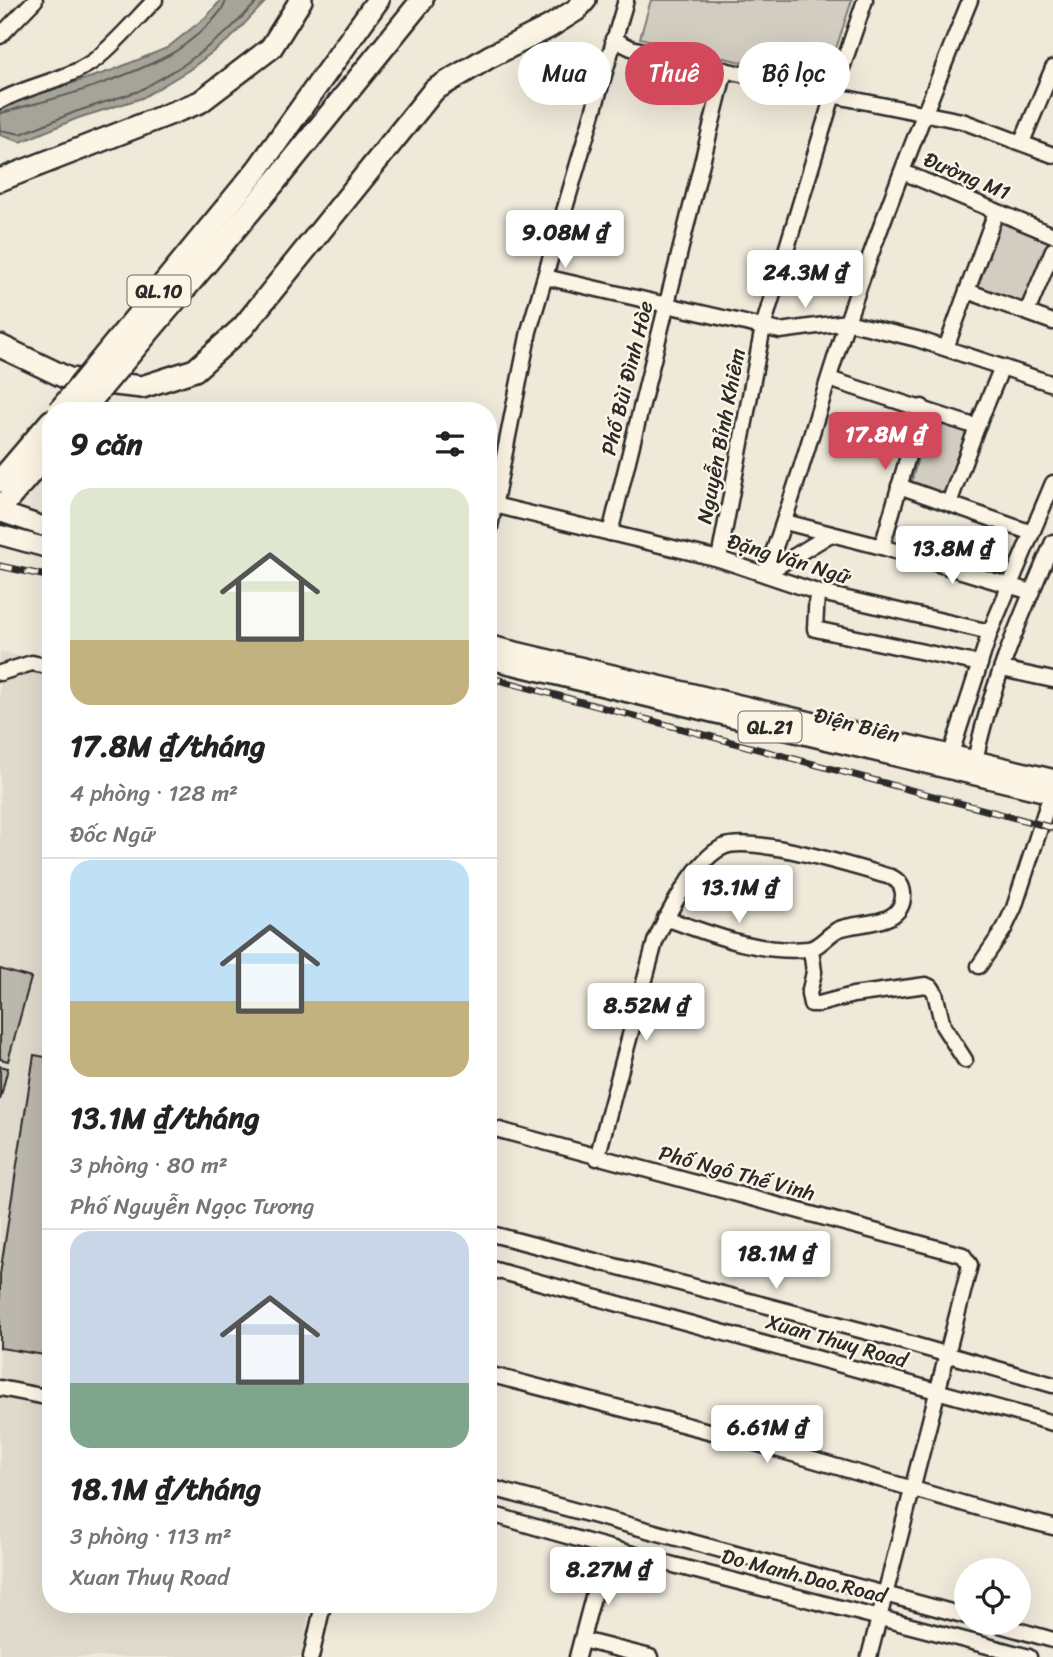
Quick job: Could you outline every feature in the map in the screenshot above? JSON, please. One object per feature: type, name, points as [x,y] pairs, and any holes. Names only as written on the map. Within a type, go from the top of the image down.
[{"type":"highway","points":[[0,180],[201,102],[271,48],[301,0]]},
{"type":"highway","name":"QL.10","points":[[67,402],[422,0]]},
{"type":"highway","points":[[401,25],[428,0]]},
{"type":"highway","points":[[0,345],[69,380],[142,387],[195,370],[243,327],[434,90],[489,57],[549,27],[576,10],[585,0]]},
{"type":"highway","name":"QL.10","points":[[89,402],[265,176],[377,2]]},
{"type":"highway","points":[[0,481],[42,432]]},
{"type":"highway","points":[[0,510],[42,460]]},
{"type":"main road","points":[[0,510],[42,526]]},
{"type":"main road","points":[[0,535],[42,547]]},
{"type":"main road","name":"Điện Biên","points":[[497,647],[1052,789]]},
{"type":"main road","name":"Điện Biên","points":[[497,661],[948,762]]},
{"type":"street","points":[[0,36],[35,0]]},
{"type":"street","points":[[0,101],[13,93],[57,79],[92,62],[155,0]]},
{"type":"street","points":[[497,490],[529,331],[626,0]]},
{"type":"street","name":"Nguyễn Bỉnh Khiêm","points":[[850,45],[865,0]]},
{"type":"street","points":[[765,574],[785,522],[847,321],[970,0]]},
{"type":"street","points":[[613,39],[631,48],[738,73]]},
{"type":"street","points":[[1022,142],[1053,68]]},
{"type":"street","name":"Phố Bùi Đình Hòe","points":[[610,533],[725,70]]},
{"type":"street","points":[[850,99],[962,121],[1053,155]]},
{"type":"street","name":"Nguyễn Bỉnh Khiêm","points":[[719,559],[763,327],[830,105]]},
{"type":"street","name":"Đường M1","points":[[903,172],[1053,235]]},
{"type":"street","points":[[946,348],[996,212]]},
{"type":"street","points":[[1027,312],[1053,250]]},
{"type":"street","points":[[544,277],[780,331],[847,321],[946,348],[1053,384]]},
{"type":"street","points":[[967,291],[1053,322]]},
{"type":"street","points":[[949,503],[1002,367]]},
{"type":"street","points":[[829,380],[977,426]]},
{"type":"street","points":[[882,547],[922,407]]},
{"type":"street","points":[[948,762],[990,632],[1053,483]]},
{"type":"street","points":[[899,486],[1032,533]]},
{"type":"street","name":"Đặng Văn Ngữ","points":[[497,506],[719,559],[817,592],[990,632]]},
{"type":"street","points":[[785,522],[882,547],[1031,592]]},
{"type":"street","points":[[765,574],[831,534]]},
{"type":"street","points":[[973,768],[1002,668],[1053,542]]},
{"type":"street","points":[[817,592],[815,629],[980,664]]},
{"type":"street","points":[[0,673],[32,663],[42,665]]},
{"type":"street","points":[[1002,668],[1053,680]]},
{"type":"street","points":[[979,966],[1004,929],[1014,908],[1052,789]]},
{"type":"street","points":[[597,1158],[655,942],[665,918],[685,886],[713,853],[731,845],[784,848],[897,880],[903,895],[901,905],[894,914],[882,921],[839,929],[811,949],[752,946],[733,942],[665,918]]},
{"type":"street","points":[[811,949],[814,972],[809,994],[811,1004],[926,985],[935,993],[943,1027],[965,1060]]},
{"type":"street","name":"Phố Ngô Thế Vinh","points":[[497,1130],[963,1255],[970,1265],[947,1355]]},
{"type":"street","name":"Xuan Thuy Road","points":[[497,1235],[1053,1385]]},
{"type":"street","name":"Xuan Thuy Road","points":[[497,1270],[1053,1423]]},
{"type":"street","points":[[869,1657],[947,1355]]},
{"type":"street","points":[[497,1376],[755,1443],[1053,1527]]},
{"type":"street","points":[[0,1388],[42,1396]]},
{"type":"street","name":"Do Manh Dao Road","points":[[497,1489],[954,1613]]},
{"type":"street","name":"Do Manh Dao Road","points":[[497,1516],[606,1548],[879,1616],[1029,1657]]},
{"type":"street","points":[[577,1657],[606,1548]]},
{"type":"street","points":[[312,1657],[321,1613]]},
{"type":"street","points":[[1031,1634],[1053,1640]]},
{"type":"street","points":[[582,1640],[650,1657]]},
{"type":"shaded area","points":[[651,0],[852,0],[838,42],[738,42],[738,61],[724,58],[724,42],[657,42],[640,38]]},
{"type":"shaded area","points":[[999,222],[1049,242],[1022,306],[982,293],[977,285]]},
{"type":"shaded area","points":[[938,421],[977,427],[949,503],[910,488],[924,434]]},
{"type":"shaded area","points":[[0,651],[42,662],[42,1613],[309,1613],[301,1657],[0,1657]]},
{"type":"water","points":[[221,0],[267,0],[231,38],[189,70],[142,98],[78,118],[21,142],[0,135],[0,107],[113,70],[167,48],[206,17]]},
{"type":"building","points":[[0,969],[31,978],[8,1061],[0,1059]]},
{"type":"building","points":[[34,1055],[42,1056],[42,1355],[0,1348],[0,1274]]},
{"type":"building","points":[[0,1066],[8,1068],[0,1100]]},
{"type":"railway","points":[[0,566],[42,575]]},
{"type":"railway","points":[[497,679],[1053,828]]}]
